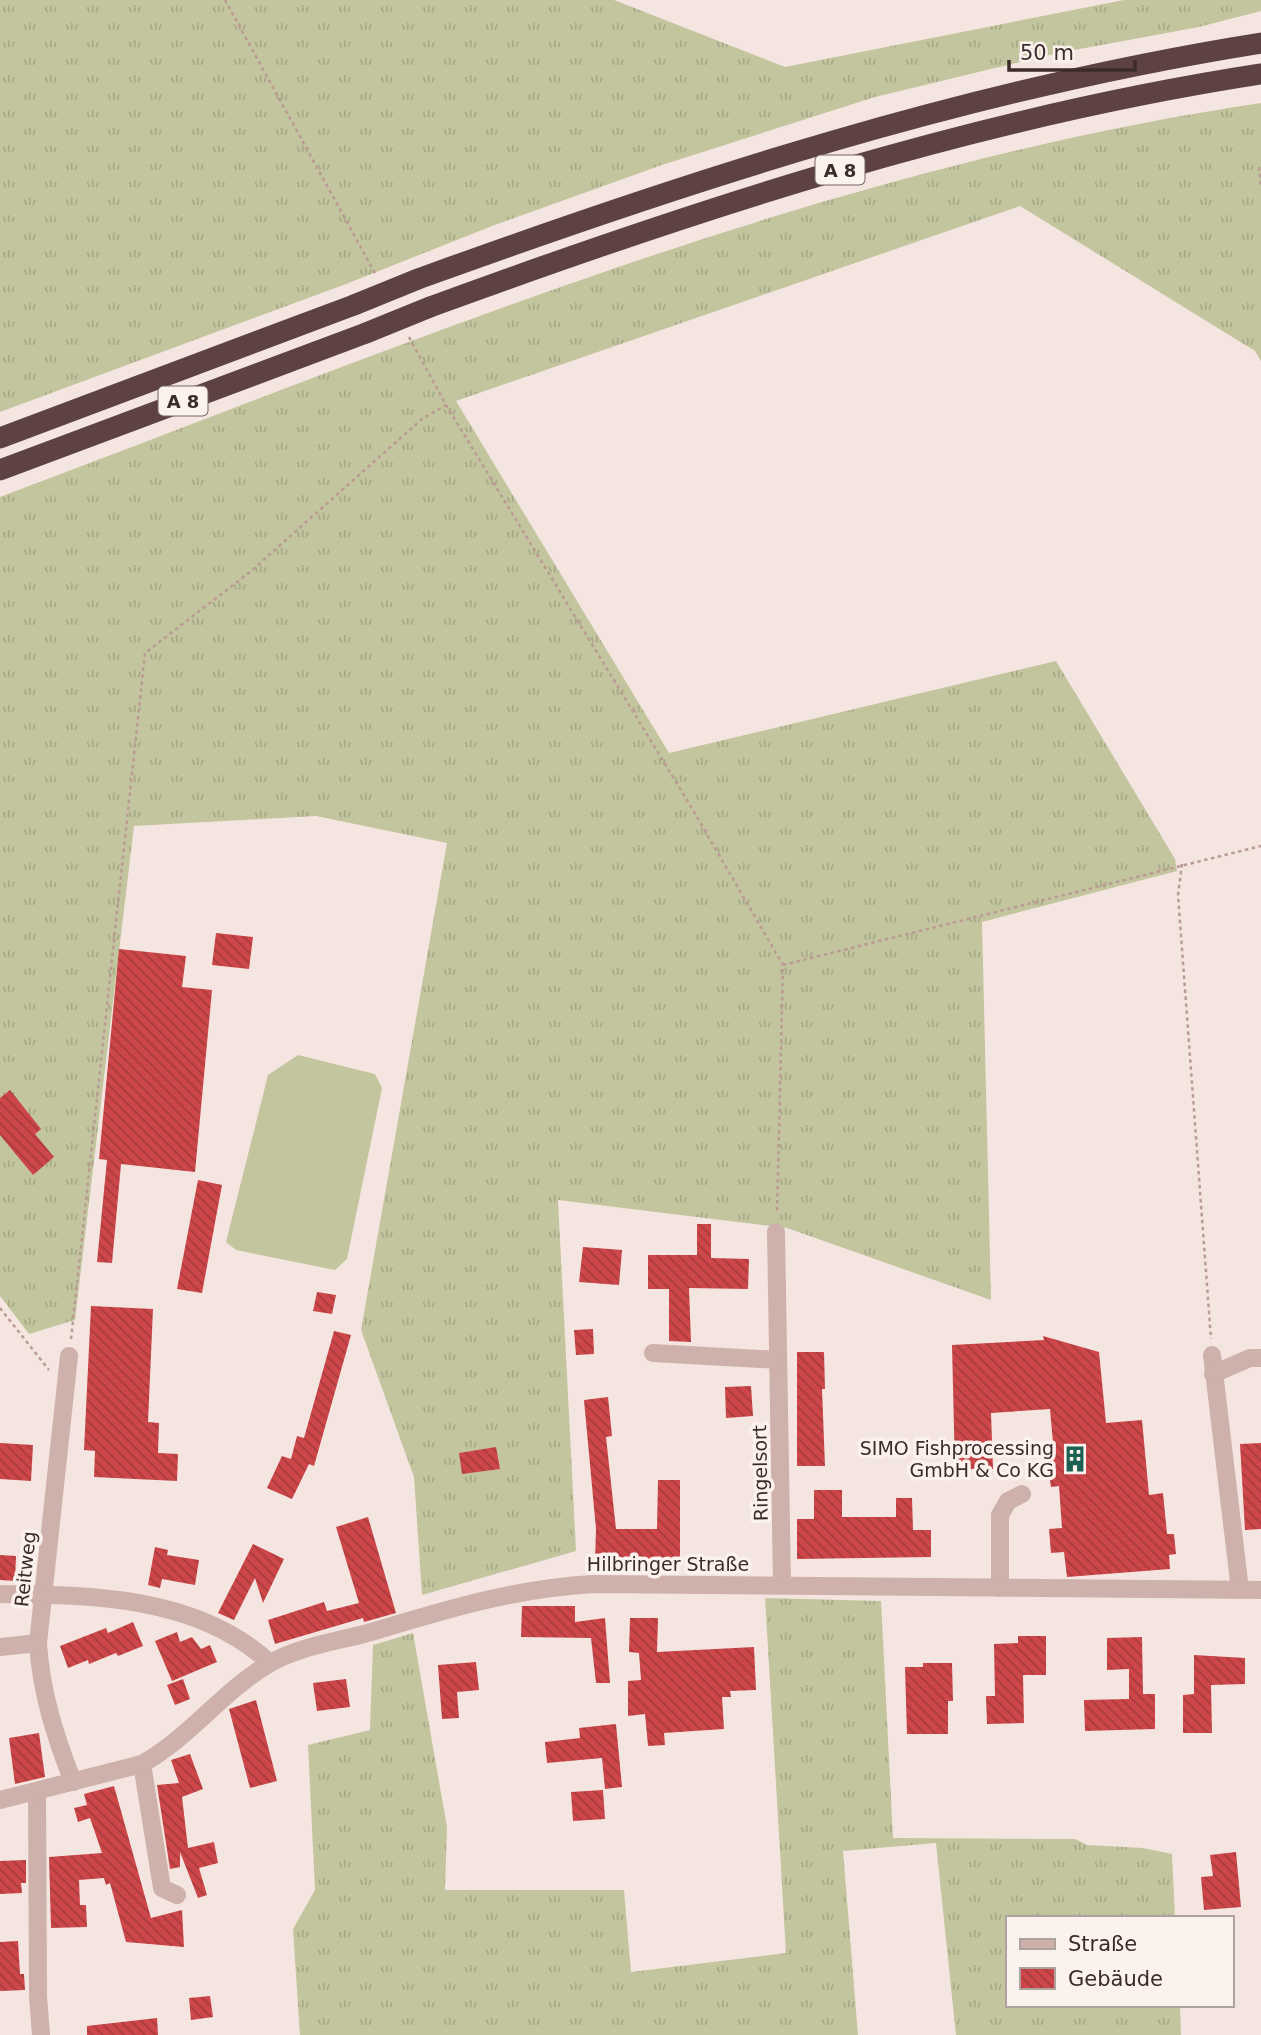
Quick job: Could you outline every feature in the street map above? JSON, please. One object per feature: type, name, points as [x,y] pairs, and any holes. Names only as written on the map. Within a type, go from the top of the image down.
[{"type":"highway","name":"A 8","points":[[0,438],[418,279],[674,188],[889,124],[1110,71],[1261,43]]},
{"type":"highway","name":"A 8","points":[[0,470],[430,307],[684,217],[897,153],[1128,98],[1261,74]]},
{"type":"street","name":"Ringelsort","points":[[776,1232],[782,1585]]},
{"type":"street","points":[[653,1353],[778,1360]]},
{"type":"street","points":[[1212,1355],[1240,1590]]},
{"type":"street","name":"Reitweg","points":[[69,1356],[38,1643],[40,1676],[47,1706],[73,1782]]},
{"type":"street","points":[[1213,1374],[1250,1358],[1261,1358]]},
{"type":"street","points":[[1000,1588],[1000,1515],[1007,1501],[1022,1494]]},
{"type":"street","name":"Hilbringer Straße","points":[[0,1800],[142,1764],[162,1753],[240,1683],[270,1663],[473,1601],[515,1591],[593,1584],[1261,1590]]},
{"type":"street","points":[[0,1594],[112,1600],[177,1610],[238,1637],[270,1663]]},
{"type":"street","points":[[0,1647],[38,1643]]},
{"type":"street","points":[[142,1764],[162,1888],[177,1895]]},
{"type":"street","points":[[37,1791],[38,1996],[41,2035]]},
{"type":"path","points":[[225,0],[381,284]]},
{"type":"path","points":[[1259,167],[1261,188]]},
{"type":"path","points":[[406,332],[446,405],[688,800],[783,965],[776,1232]]},
{"type":"path","points":[[69,1356],[145,653],[250,572],[422,419],[446,405]]},
{"type":"path","points":[[783,965],[1261,846]]},
{"type":"path","points":[[1182,864],[1178,895],[1212,1355]]},
{"type":"path","points":[[0,1308],[50,1371],[66,1383]]},
{"type":"green space","points":[[0,0],[614,0],[785,67],[1124,0],[1261,0],[1261,11],[1199,27],[1058,53],[875,97],[662,165],[492,226],[346,284],[0,412]]},
{"type":"green space","points":[[1261,103],[1261,361],[1255,351],[1020,206],[456,401],[669,753],[1056,661],[1175,859],[1177,871],[982,922],[991,1300],[787,1228],[558,1200],[576,1551],[422,1595],[414,1477],[361,1330],[447,843],[316,816],[134,826],[75,1320],[29,1334],[0,1296],[0,497],[465,321],[778,215],[937,170],[1098,132]]},
{"type":"green space","points":[[298,1055],[375,1074],[382,1088],[347,1259],[335,1270],[236,1250],[226,1242],[268,1075]]},
{"type":"green space","points":[[765,1598],[881,1601],[893,1838],[1075,1839],[1087,1845],[1143,1848],[1172,1854],[1175,1916],[1006,1916],[1006,2007],[1180,2007],[1181,2035],[956,2035],[936,1843],[843,1851],[858,2035],[300,2035],[293,1929],[315,1890],[308,1745],[370,1730],[373,1645],[413,1633],[447,1827],[445,1890],[624,1890],[631,1972],[786,1953]]},
{"type":"building","points":[[216,933],[253,937],[249,969],[212,965]]},
{"type":"building","points":[[119,949],[186,956],[182,987],[212,990],[195,1172],[121,1164],[112,1263],[97,1262],[107,1160],[99,1159]]},
{"type":"building","points":[[10,1090],[41,1129],[35,1134],[54,1157],[33,1175],[0,1135],[0,1098]]},
{"type":"building","points":[[198,1180],[222,1185],[202,1293],[177,1289]]},
{"type":"building","points":[[697,1224],[711,1224],[711,1258],[749,1259],[748,1289],[689,1288],[691,1342],[669,1341],[669,1289],[648,1289],[648,1255],[697,1255]]},
{"type":"building","points":[[583,1247],[622,1250],[619,1285],[579,1282]]},
{"type":"building","points":[[317,1292],[336,1295],[332,1314],[313,1311]]},
{"type":"building","points":[[91,1306],[153,1309],[148,1422],[159,1423],[158,1453],[178,1454],[177,1481],[94,1477],[95,1451],[84,1450]]},
{"type":"building","points":[[593,1329],[594,1354],[576,1355],[574,1330]]},
{"type":"building","points":[[334,1331],[351,1335],[314,1466],[309,1464],[292,1499],[267,1488],[282,1456],[291,1459],[297,1436],[304,1438]]},
{"type":"building","points":[[1043,1336],[1099,1352],[1106,1423],[1142,1420],[1149,1495],[1163,1493],[1167,1534],[1174,1534],[1176,1554],[1169,1555],[1170,1569],[1067,1577],[1064,1552],[1051,1553],[1049,1529],[1062,1528],[1059,1486],[1051,1487],[1049,1474],[1043,1474],[1041,1444],[1053,1443],[1050,1409],[991,1413],[993,1469],[955,1469],[952,1345],[1044,1340]]},
{"type":"building","points":[[797,1352],[824,1352],[825,1389],[822,1389],[825,1466],[797,1466]]},
{"type":"building","points":[[751,1386],[753,1416],[726,1418],[725,1387]]},
{"type":"building","points":[[608,1397],[612,1436],[606,1437],[616,1529],[657,1529],[658,1480],[680,1480],[680,1563],[595,1563],[596,1529],[584,1400]]},
{"type":"building","points":[[0,1443],[33,1445],[31,1481],[0,1479]]},
{"type":"building","points":[[1261,1443],[1261,1529],[1245,1530],[1240,1444]]},
{"type":"building","points":[[496,1447],[500,1469],[462,1474],[459,1453]]},
{"type":"building","points":[[814,1490],[842,1490],[842,1517],[896,1517],[896,1498],[912,1498],[913,1530],[931,1530],[931,1557],[797,1559],[797,1519],[814,1519]]},
{"type":"building","points":[[368,1517],[396,1613],[364,1622],[363,1618],[275,1644],[268,1620],[324,1602],[327,1611],[359,1603],[336,1527]]},
{"type":"building","points":[[253,1544],[284,1559],[263,1603],[255,1578],[234,1620],[218,1613]]},
{"type":"building","points":[[155,1547],[168,1550],[167,1555],[199,1560],[195,1585],[162,1579],[160,1588],[148,1585]]},
{"type":"building","points":[[0,1555],[16,1556],[15,1581],[0,1580]]},
{"type":"building","points":[[522,1606],[575,1606],[575,1622],[605,1618],[610,1683],[596,1683],[591,1638],[521,1637]]},
{"type":"building","points":[[630,1618],[658,1618],[657,1652],[754,1647],[756,1690],[730,1691],[731,1697],[722,1697],[724,1729],[664,1733],[665,1745],[648,1746],[645,1714],[628,1716],[628,1681],[641,1680],[639,1653],[629,1652]]},
{"type":"building","points":[[133,1622],[143,1646],[118,1656],[116,1653],[89,1664],[88,1660],[68,1668],[60,1646],[106,1628],[108,1633]]},
{"type":"building","points":[[177,1632],[180,1642],[192,1637],[201,1649],[210,1645],[217,1662],[172,1681],[155,1641]]},
{"type":"building","points":[[1018,1636],[1046,1636],[1046,1675],[1023,1675],[1024,1723],[987,1724],[986,1696],[995,1696],[994,1644],[1018,1643]]},
{"type":"building","points":[[1142,1637],[1143,1694],[1155,1694],[1155,1729],[1085,1731],[1084,1700],[1129,1699],[1129,1669],[1107,1670],[1107,1638]]},
{"type":"building","points":[[1194,1655],[1245,1658],[1245,1684],[1211,1685],[1212,1733],[1183,1733],[1183,1695],[1194,1694]]},
{"type":"building","points":[[476,1662],[479,1690],[457,1692],[459,1718],[442,1719],[438,1665]]},
{"type":"building","points":[[923,1663],[952,1663],[953,1701],[948,1701],[948,1734],[907,1734],[905,1667],[923,1667]]},
{"type":"building","points":[[183,1679],[190,1699],[175,1705],[167,1685]]},
{"type":"building","points":[[346,1679],[350,1707],[317,1711],[313,1683]]},
{"type":"building","points":[[256,1700],[277,1781],[250,1788],[229,1709]]},
{"type":"building","points":[[616,1724],[622,1787],[605,1789],[602,1758],[547,1763],[545,1742],[580,1738],[579,1728]]},
{"type":"building","points":[[39,1733],[45,1777],[15,1784],[9,1738]]},
{"type":"building","points":[[190,1754],[203,1789],[182,1797],[188,1848],[214,1842],[218,1863],[199,1868],[207,1895],[198,1898],[180,1852],[180,1867],[170,1869],[157,1785],[179,1783],[171,1760]]},
{"type":"building","points":[[114,1786],[151,1918],[182,1910],[184,1947],[126,1942],[110,1883],[106,1885],[104,1878],[79,1880],[80,1905],[86,1905],[87,1927],[51,1928],[49,1857],[102,1853],[90,1818],[78,1822],[74,1808],[87,1805],[84,1794]]},
{"type":"building","points":[[603,1790],[605,1819],[573,1821],[571,1792]]},
{"type":"building","points":[[1236,1852],[1241,1907],[1204,1910],[1201,1877],[1213,1876],[1210,1855]]},
{"type":"building","points":[[26,1860],[26,1883],[21,1883],[22,1893],[0,1894],[0,1861]]},
{"type":"building","points":[[18,1941],[20,1974],[24,1974],[25,1990],[0,1991],[0,1942]]},
{"type":"building","points":[[210,1996],[213,2017],[191,2020],[189,1998]]},
{"type":"building","points":[[157,2018],[158,2035],[87,2035],[87,2026]]},
{"type":"place","name":"SIMO Fishprocessing GmbH & Co KG","points":[[1075,1459]]}]
